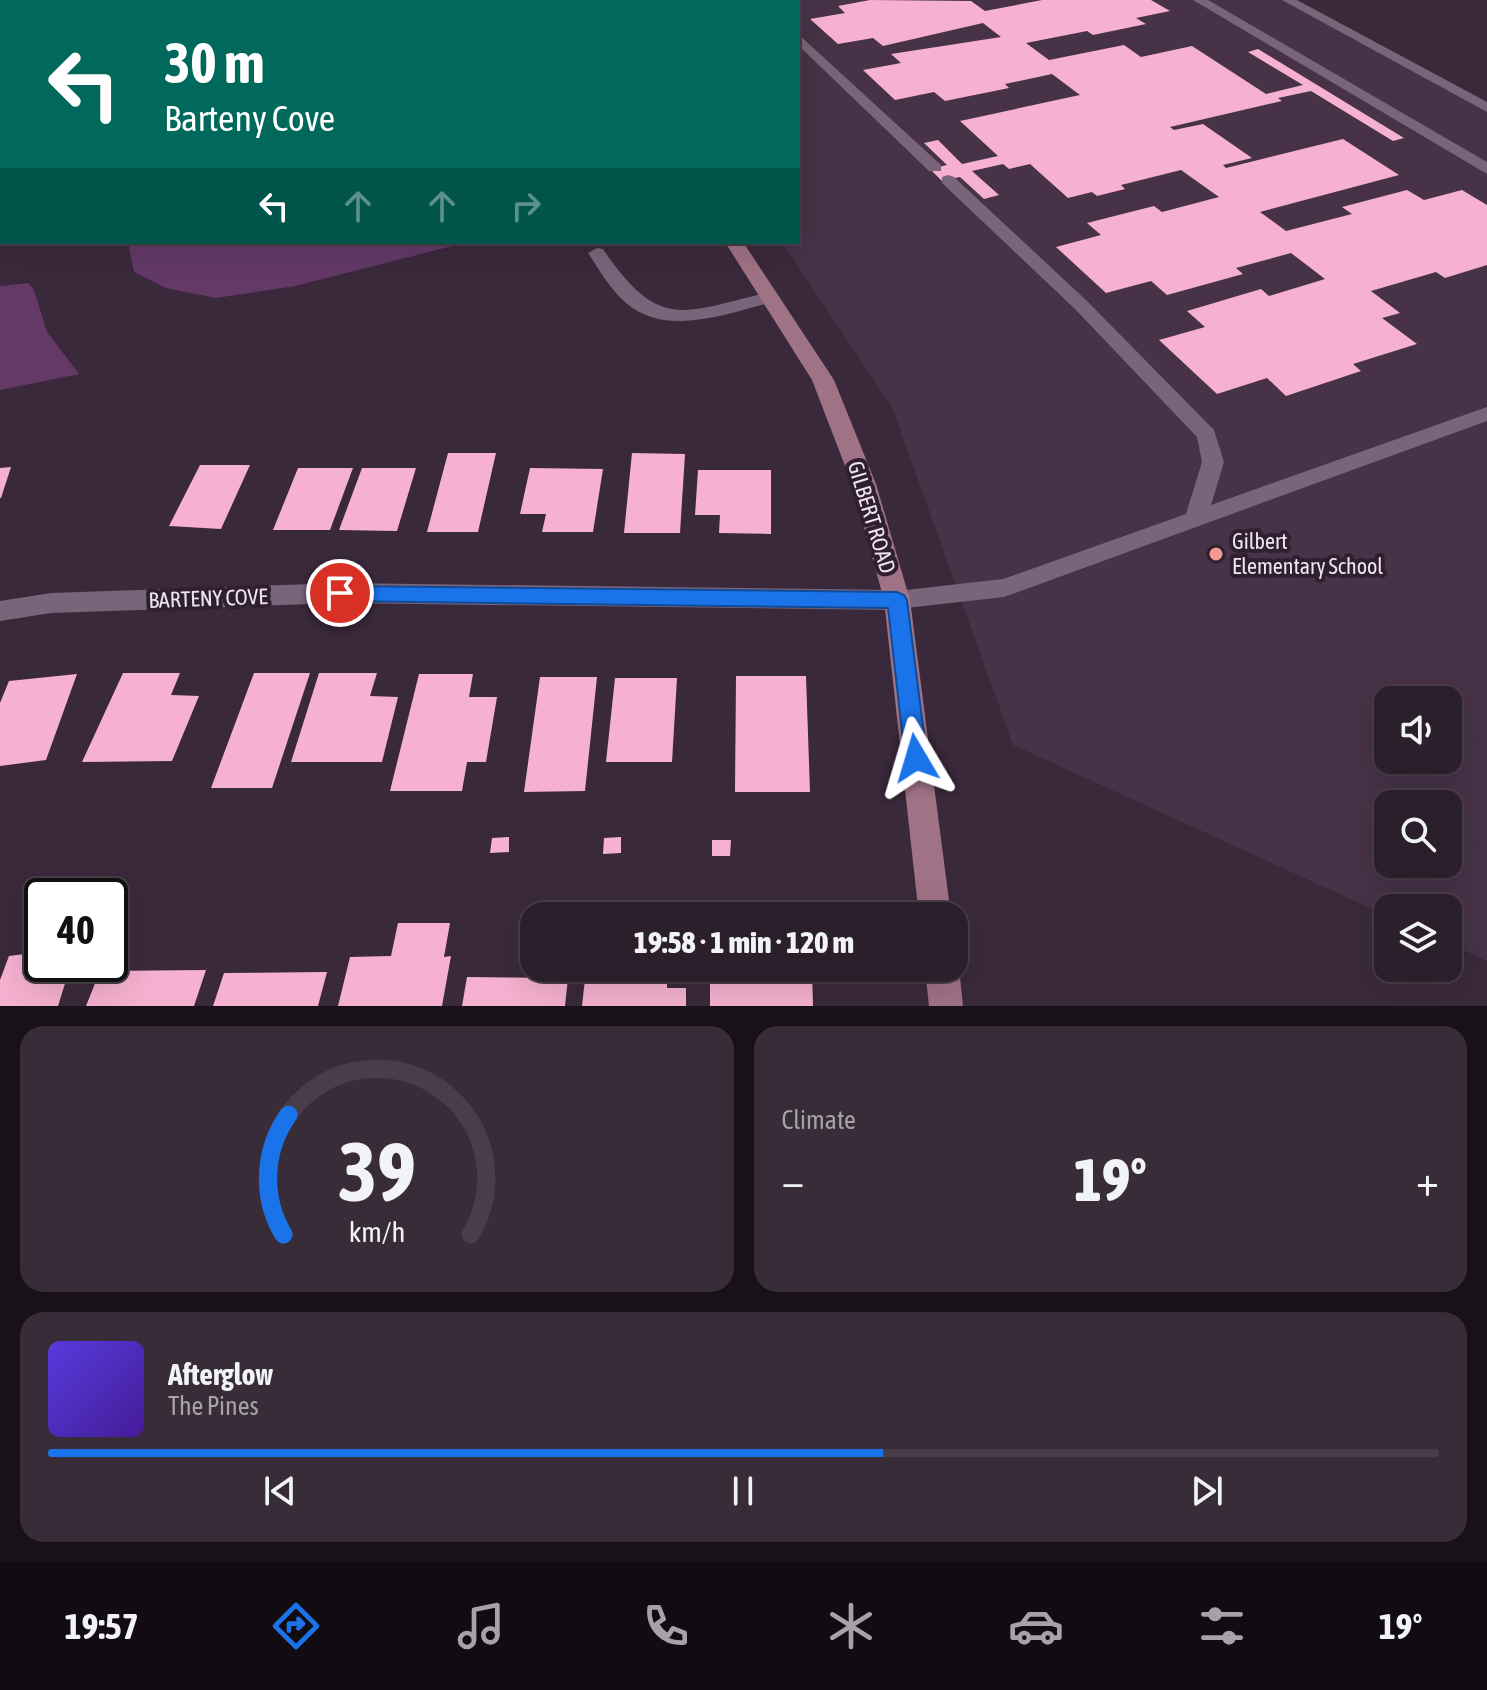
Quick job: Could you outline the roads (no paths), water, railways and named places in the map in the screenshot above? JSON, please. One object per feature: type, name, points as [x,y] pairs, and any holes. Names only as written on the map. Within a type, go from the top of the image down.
[{"type":"street","name":"GILBERT ROAD","points":[[735,244],[823,380],[864,484],[897,600],[933,902]]},
{"type":"street","name":"BARTENY COVE","points":[[0,611],[51,603],[340,593],[897,600]]},
{"type":"street","points":[[943,982],[946,1006]]},
{"type":"lane","points":[[1199,0],[1487,169]]},
{"type":"lane","points":[[1288,0],[1487,108]]},
{"type":"lane","points":[[800,40],[1081,305],[1207,435],[1213,462],[1195,520]]},
{"type":"lane","points":[[597,253],[608,273],[639,308],[656,315],[682,316],[771,297]]},
{"type":"lane","points":[[897,600],[1004,588],[1487,414]]},
{"type":"place","name":"Gilbert Elementary School","points":[[1216,554]]}]
